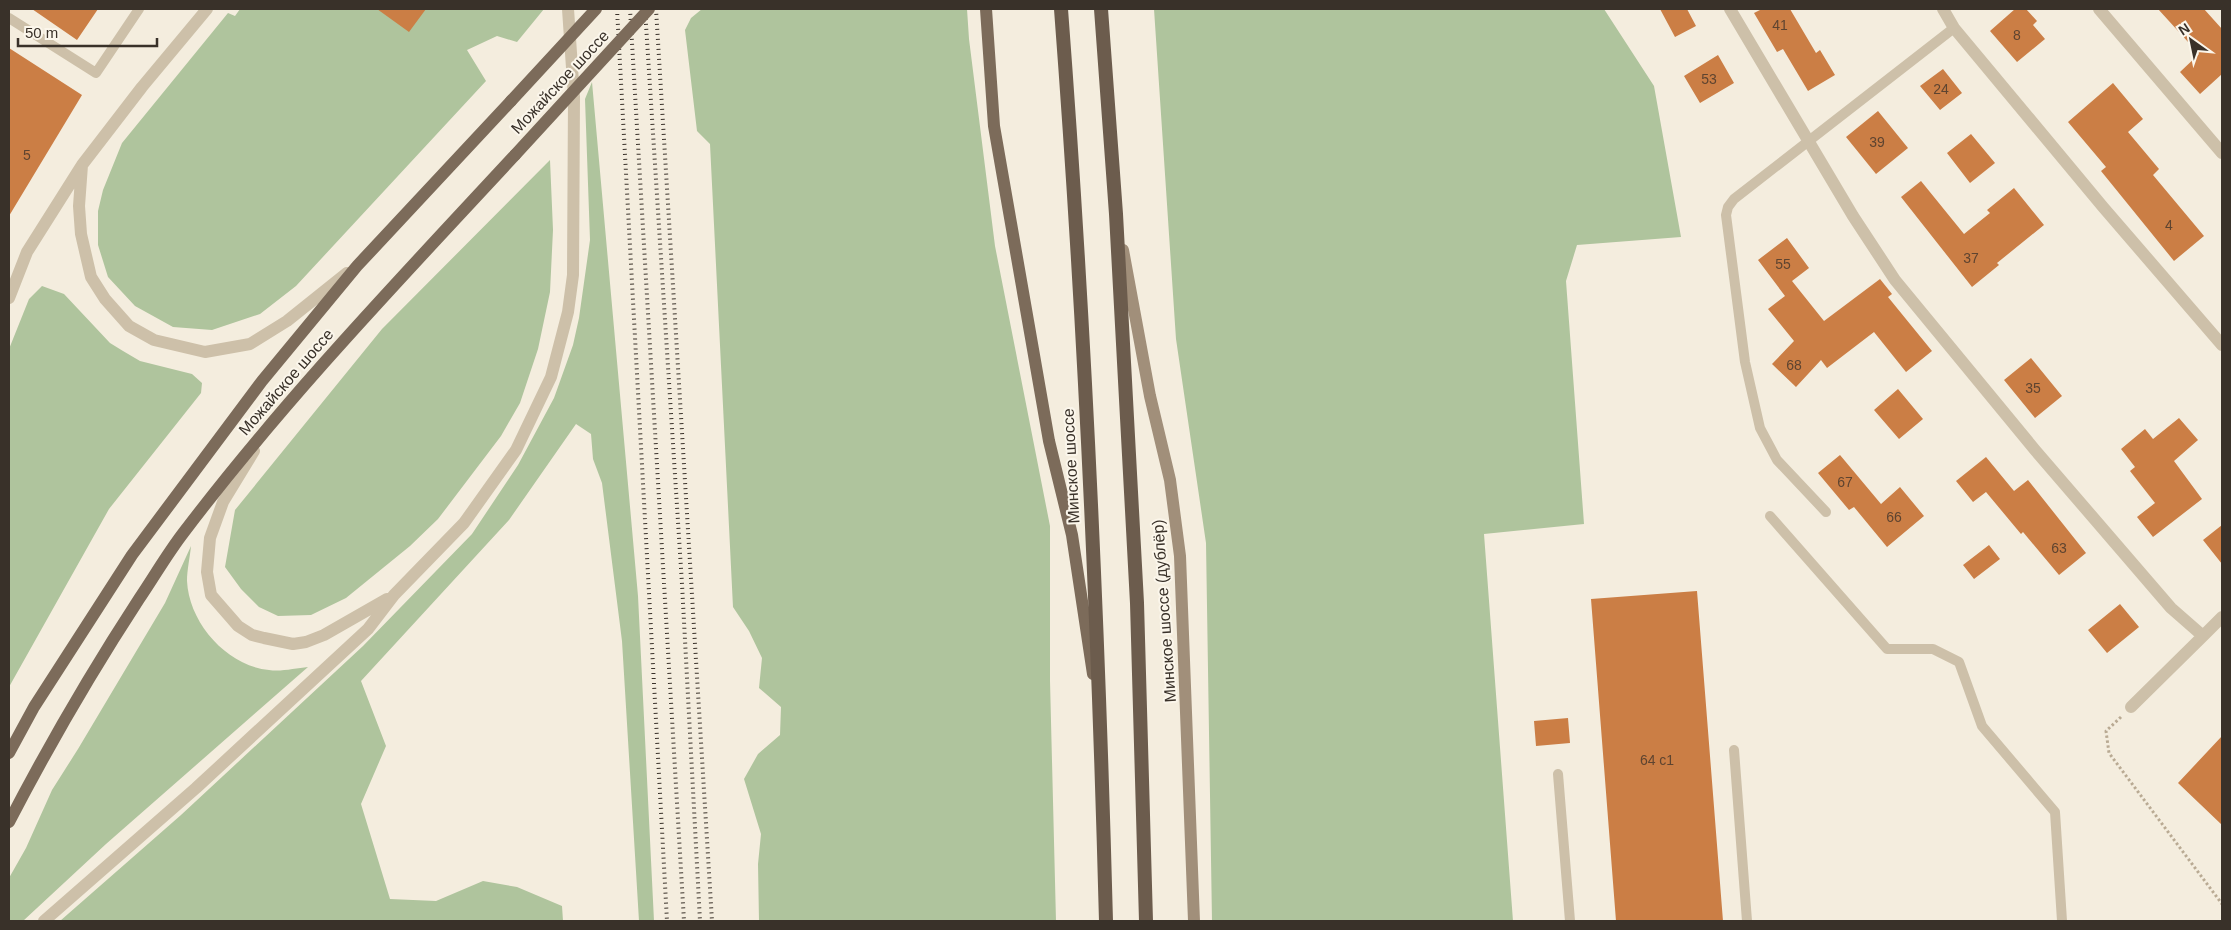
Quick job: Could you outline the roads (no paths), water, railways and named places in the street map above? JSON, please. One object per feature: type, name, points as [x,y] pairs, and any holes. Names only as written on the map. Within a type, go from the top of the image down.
[{"type":"highway","name":"Минское шоссе","points":[[1061,9],[1077,223],[1101,737],[1106,921]]},
{"type":"highway","points":[[1101,9],[1116,214],[1137,603],[1146,921]]},
{"type":"main road","name":"Можайское шоссе","points":[[9,753],[34,707],[82,631],[164,510],[262,381],[357,266],[596,9]]},
{"type":"main road","name":"Можайское шоссе","points":[[9,822],[48,747],[119,630],[182,534],[274,419],[344,338],[649,9]]},
{"type":"main road","points":[[986,9],[994,126],[1049,441],[1072,535],[1101,737]]},
{"type":"main road","name":"Минское шоссе (дублёр)","points":[[1116,214],[1150,396],[1170,480],[1180,556],[1194,921]]},
{"type":"street","points":[[9,298],[27,252],[82,165],[142,87],[207,9]]},
{"type":"street","points":[[44,921],[196,788],[368,629],[394,595],[464,523],[516,450],[551,377],[568,312],[573,276],[574,97],[568,9]]},
{"type":"street","points":[[1730,9],[1809,142],[1895,280],[2035,450],[2164,601],[2203,636]]},
{"type":"street","points":[[1943,9],[1954,28],[2103,207],[2222,345]]},
{"type":"street","points":[[2099,9],[2222,153]]},
{"type":"street","points":[[82,165],[79,206],[81,234],[91,277],[105,298],[129,326],[154,340],[205,352],[250,344],[287,321],[357,266]]},
{"type":"street","points":[[274,419],[223,502],[210,538],[207,572],[211,595],[238,626],[252,635],[293,644],[306,642],[324,635],[394,595]]},
{"type":"street","points":[[2131,707],[2222,617]]},
{"type":"lane","points":[[9,18],[96,73],[138,9]]},
{"type":"lane","points":[[1826,512],[1777,460],[1760,428],[1746,362],[1726,214],[1734,198],[1809,142],[1954,28]]},
{"type":"lane","points":[[1770,516],[1887,649],[1933,649],[1959,662],[1982,726],[2055,812],[2062,921]]},
{"type":"lane","points":[[1734,750],[1747,921]]},
{"type":"lane","points":[[1558,774],[1570,921]]},
{"type":"railway","points":[[617,9],[667,921]]},
{"type":"railway","points":[[630,9],[684,921]]},
{"type":"railway","points":[[645,9],[682,584],[700,921]]},
{"type":"railway","points":[[656,9],[712,921]]}]
